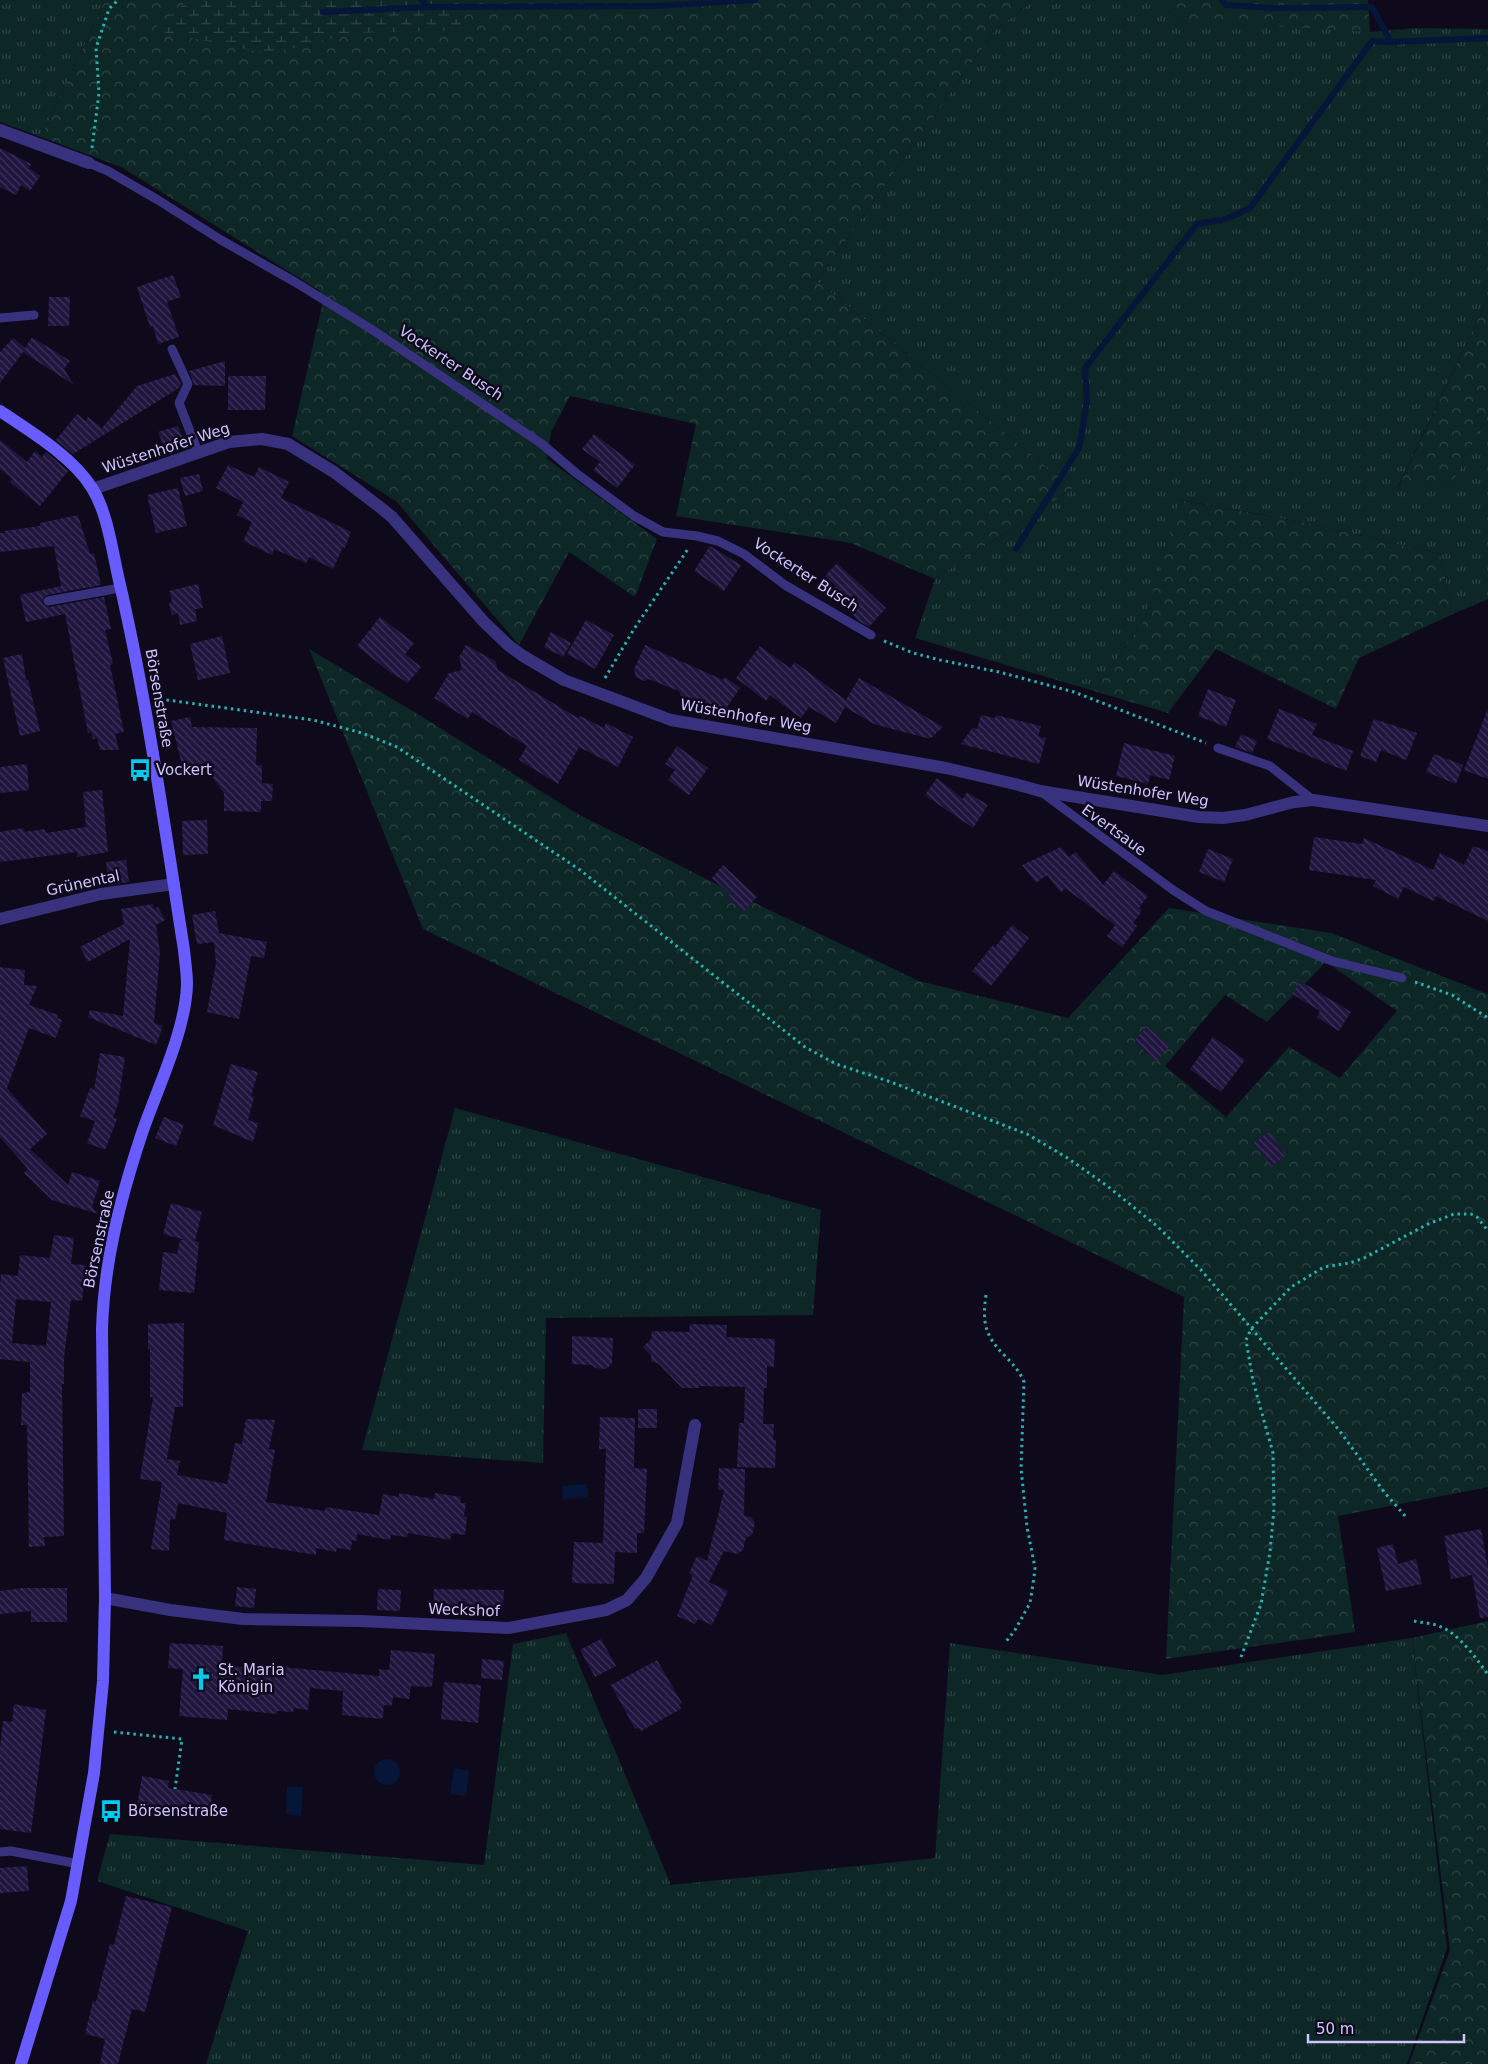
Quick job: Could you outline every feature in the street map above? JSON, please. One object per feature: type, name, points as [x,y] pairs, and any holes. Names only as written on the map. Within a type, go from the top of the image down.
[{"type":"street","name":"Vockerter Busch","points":[[0,130],[89,163]]},
{"type":"street","name":"Börsenstraße","points":[[0,410],[78,470],[93,489],[104,516],[143,696],[174,884],[187,984],[180,1024],[130,1171],[108,1261],[103,1292],[105,1598],[103,1681],[94,1773],[79,1864],[69,1910],[21,2064]]},
{"type":"street","name":"Wüstenhofer Weg","points":[[93,489],[198,452],[241,440],[262,439],[288,444],[334,472],[392,517],[484,622],[508,645],[564,680],[671,720],[946,768],[1040,791],[1199,817],[1223,818],[1245,815],[1294,802],[1313,800],[1488,826]]},
{"type":"street","name":"Grünental","points":[[0,919],[101,894],[174,884]]},
{"type":"street","name":"Weckshof","points":[[105,1598],[170,1610],[243,1619],[360,1621],[508,1628],[606,1610],[627,1600],[646,1578],[677,1523],[695,1425]]},
{"type":"lane","name":"Vockerter Busch","points":[[89,163],[108,171],[158,200],[221,240],[372,329],[542,444],[583,479],[634,516],[663,532],[718,540],[744,554],[786,585],[871,635]]},
{"type":"lane","points":[[0,318],[34,315]]},
{"type":"lane","points":[[172,349],[188,384],[179,403],[198,452]]},
{"type":"lane","points":[[48,601],[120,588]]},
{"type":"lane","points":[[1218,748],[1239,757],[1270,766],[1313,800]]},
{"type":"lane","name":"Evertsaue","points":[[1040,791],[1173,890],[1206,911],[1332,962],[1402,978]]},
{"type":"lane","points":[[0,1852],[11,1851],[79,1864]]},
{"type":"path","points":[[89,163],[99,93],[96,48],[109,8],[118,0]]},
{"type":"path","points":[[596,692],[634,629],[697,536]]},
{"type":"path","points":[[871,635],[913,653],[999,672],[1074,692],[1218,748]]},
{"type":"path","points":[[143,696],[313,720],[362,733],[397,747],[580,870],[805,1047],[836,1064],[888,1081],[1027,1134],[1066,1157],[1124,1200],[1175,1243],[1201,1270],[1339,1430],[1384,1492],[1406,1517]]},
{"type":"path","points":[[1402,978],[1452,996],[1488,1018]]},
{"type":"path","points":[[1241,1657],[1261,1604],[1270,1552],[1274,1509],[1273,1453],[1253,1381],[1246,1340],[1251,1329],[1291,1287],[1324,1266],[1350,1263],[1364,1258],[1428,1224],[1454,1214],[1471,1214],[1482,1222],[1488,1230]]},
{"type":"path","points":[[986,1295],[984,1319],[987,1332],[997,1349],[1017,1370],[1024,1382],[1021,1468],[1027,1527],[1034,1568],[1030,1603],[1006,1643]]},
{"type":"path","points":[[1414,1621],[1448,1629],[1488,1675]]},
{"type":"path","points":[[98,1730],[182,1739],[175,1789]]},
{"type":"green space","points":[[0,0],[108,0],[104,3],[41,137],[0,122]]},
{"type":"green space","points":[[108,0],[1034,0],[996,29],[817,281],[1073,488],[935,579],[851,543],[676,516],[696,424],[570,396],[551,432],[547,459],[657,539],[635,597],[569,552],[519,645],[396,501],[292,436],[322,306],[320,291],[121,167],[41,137],[104,3]]},
{"type":"green space","points":[[188,0],[452,0],[463,30],[351,33],[270,54],[153,30]]},
{"type":"green space","points":[[1034,0],[1157,0],[1178,20],[1341,28],[1370,32],[1415,28],[1488,29],[1488,298],[1398,487],[1452,484],[1488,414],[1488,599],[1453,614],[1440,554],[1302,522],[1180,500],[1145,619],[1094,691],[915,638],[935,579],[1073,488],[817,281],[996,29]]},
{"type":"green space","points":[[1157,0],[1368,0],[1370,32],[1178,20]]},
{"type":"green space","points":[[1488,298],[1488,414],[1452,484],[1398,488]]},
{"type":"green space","points":[[1179,500],[1302,522],[1440,554],[1453,614],[1359,658],[1336,709],[1216,649],[1168,713],[1094,691],[1145,619]]},
{"type":"green space","points":[[309,649],[576,813],[738,895],[919,981],[1068,1018],[1169,908],[1331,933],[1488,994],[1488,1487],[1338,1516],[1355,1632],[1166,1659],[1184,1297],[423,929]],"holes":[[[1326,962],[1397,1011],[1340,1078],[1289,1047],[1226,1117],[1165,1066],[1225,995],[1267,1022]]]},
{"type":"green space","points":[[455,1108],[821,1210],[813,1315],[546,1318],[543,1463],[362,1450]]},
{"type":"green space","points":[[1488,1621],[1488,2064],[1409,2064],[1450,1950],[1412,1638]]},
{"type":"green space","points":[[566,1633],[671,1885],[935,1858],[950,1643],[1162,1675],[1412,1638],[1447,1948],[1407,2064],[206,2064],[248,1931],[97,1881],[110,1834],[484,1865],[513,1644]]},
{"type":"water","points":[[587,1484],[588,1497],[563,1499],[562,1486]]},
{"type":"water","points":[[387,1759],[396,1763],[400,1772],[396,1781],[387,1785],[378,1781],[374,1772],[378,1763]]},
{"type":"water","points":[[454,1768],[469,1771],[466,1796],[450,1794]]},
{"type":"water","points":[[287,1787],[303,1787],[301,1816],[286,1814]]},
{"type":"building","points":[[0,148],[31,164],[29,168],[40,176],[30,191],[21,185],[16,195],[0,187]]},
{"type":"building","points":[[173,275],[181,297],[167,302],[179,337],[158,344],[153,326],[150,327],[137,287]]},
{"type":"building","points":[[49,297],[70,297],[69,326],[48,326]]},
{"type":"building","points":[[32,337],[70,361],[64,369],[74,385],[23,352],[0,383],[0,352],[13,338],[25,348]]},
{"type":"building","points":[[225,361],[225,386],[194,385],[189,371]]},
{"type":"building","points":[[175,374],[181,384],[179,388],[73,454],[56,440],[77,414],[86,421],[88,417],[102,428],[137,386]]},
{"type":"building","points":[[228,376],[266,376],[265,410],[228,410]]},
{"type":"building","points":[[178,426],[183,440],[164,447],[158,432]]},
{"type":"building","points":[[594,434],[635,465],[617,488],[593,470],[600,462],[582,449]]},
{"type":"building","points":[[0,440],[27,462],[35,451],[42,457],[46,452],[68,471],[40,506],[10,482],[12,479],[0,469]]},
{"type":"building","points":[[228,465],[254,477],[259,467],[289,482],[281,498],[351,532],[345,548],[343,547],[333,569],[309,557],[306,563],[274,549],[272,555],[243,541],[252,522],[237,515],[243,502],[216,488]]},
{"type":"building","points":[[199,474],[203,491],[185,496],[180,478]]},
{"type":"building","points":[[178,488],[187,526],[156,533],[147,495]]},
{"type":"building","points":[[78,515],[90,554],[94,553],[101,585],[47,595],[42,602],[49,607],[104,597],[111,629],[105,630],[113,664],[110,665],[124,732],[115,734],[119,750],[100,750],[97,738],[93,739],[91,732],[88,733],[65,614],[26,622],[20,595],[61,586],[54,546],[0,552],[0,533],[5,533],[4,531],[40,526],[40,523]]},
{"type":"building","points":[[710,546],[741,565],[724,591],[694,571]]},
{"type":"building","points":[[837,563],[886,608],[869,627],[859,621],[829,593],[836,586],[825,576]]},
{"type":"building","points":[[198,584],[203,608],[195,609],[197,621],[180,625],[178,613],[172,615],[169,604],[172,600],[169,591]]},
{"type":"building","points":[[380,617],[414,643],[405,654],[421,667],[408,683],[390,672],[357,646]]},
{"type":"building","points":[[586,620],[614,635],[595,669],[567,654]]},
{"type":"building","points":[[551,632],[571,643],[563,657],[544,647]]},
{"type":"building","points":[[222,636],[230,673],[198,680],[190,644]]},
{"type":"building","points":[[466,645],[495,661],[498,670],[578,718],[580,716],[604,728],[606,723],[633,737],[618,767],[579,747],[558,784],[519,760],[527,746],[472,712],[468,719],[434,698],[449,673],[462,670],[459,657]]},
{"type":"building","points":[[645,645],[723,680],[725,677],[740,688],[721,716],[706,705],[695,700],[689,702],[682,698],[679,691],[648,679],[644,681],[636,677],[634,669]]},
{"type":"building","points":[[760,646],[790,668],[795,662],[846,700],[859,678],[943,727],[931,738],[927,738],[874,724],[845,707],[836,723],[809,707],[801,718],[770,695],[766,701],[736,678]]},
{"type":"building","points":[[22,654],[26,680],[28,680],[40,731],[20,736],[3,658]]},
{"type":"building","points":[[1208,689],[1236,700],[1226,727],[1198,716]]},
{"type":"building","points":[[1279,709],[1317,724],[1312,735],[1353,751],[1346,771],[1267,739]]},
{"type":"building","points":[[1488,711],[1488,779],[1464,770]]},
{"type":"building","points":[[981,715],[995,718],[996,715],[1041,726],[1038,736],[1046,738],[1039,764],[961,744],[972,728],[977,729]]},
{"type":"building","points":[[190,717],[192,727],[257,728],[256,765],[262,765],[262,783],[273,784],[272,801],[261,801],[261,812],[224,811],[224,793],[208,772],[185,777],[171,721]]},
{"type":"building","points":[[1374,719],[1417,733],[1406,760],[1381,750],[1376,762],[1360,756]]},
{"type":"building","points":[[1241,734],[1257,741],[1252,753],[1235,747]]},
{"type":"building","points":[[1124,743],[1175,756],[1169,780],[1150,775],[1148,784],[1116,776]]},
{"type":"building","points":[[677,746],[708,768],[689,795],[668,780],[675,770],[665,764]]},
{"type":"building","points":[[1434,754],[1463,765],[1456,784],[1426,772]]},
{"type":"building","points":[[27,764],[29,790],[0,793],[0,767]]},
{"type":"building","points":[[937,778],[963,799],[967,792],[988,805],[973,828],[925,795]]},
{"type":"building","points":[[102,790],[108,852],[77,857],[77,852],[0,862],[0,832],[23,828],[24,832],[45,829],[46,833],[86,827],[83,792]]},
{"type":"building","points":[[207,820],[208,854],[183,855],[182,821]]},
{"type":"building","points":[[1314,837],[1362,844],[1364,838],[1433,870],[1440,853],[1464,865],[1473,846],[1488,851],[1488,921],[1436,896],[1434,901],[1404,887],[1398,899],[1373,886],[1376,880],[1309,870]]},
{"type":"building","points":[[1061,847],[1069,857],[1076,852],[1103,885],[1114,871],[1148,896],[1139,908],[1142,911],[1133,923],[1137,926],[1122,947],[1107,936],[1115,925],[1065,888],[1061,893],[1047,875],[1036,883],[1022,865]]},
{"type":"building","points":[[1208,849],[1233,859],[1224,882],[1199,872]]},
{"type":"building","points":[[126,860],[129,882],[109,885],[106,862]]},
{"type":"building","points":[[723,865],[757,897],[743,912],[727,897],[730,894],[712,878]]},
{"type":"building","points":[[153,904],[154,909],[158,907],[165,920],[156,925],[160,952],[154,1023],[163,1026],[156,1045],[88,1017],[90,1010],[123,1016],[130,939],[88,962],[80,947],[124,924],[121,909]]},
{"type":"building","points":[[215,911],[219,933],[267,942],[264,958],[251,956],[239,1019],[207,1012],[216,963],[214,942],[197,944],[192,915]]},
{"type":"building","points":[[1012,925],[1029,938],[991,986],[972,971],[993,945],[995,947]]},
{"type":"building","points":[[0,967],[25,970],[24,985],[37,986],[29,1005],[58,1015],[57,1018],[62,1020],[56,1038],[29,1028],[7,1088],[47,1134],[30,1149],[68,1185],[72,1172],[100,1181],[92,1207],[98,1214],[52,1200],[24,1173],[28,1169],[0,1137]]},
{"type":"building","points":[[1300,981],[1351,1012],[1339,1031],[1317,1017],[1320,1011],[1292,994]]},
{"type":"building","points":[[1147,1026],[1170,1046],[1156,1062],[1134,1042]]},
{"type":"building","points":[[1213,1037],[1245,1060],[1221,1092],[1190,1069]]},
{"type":"building","points":[[100,1053],[125,1057],[118,1104],[113,1118],[117,1119],[105,1150],[87,1143],[95,1121],[80,1116],[90,1088],[94,1090]]},
{"type":"building","points":[[231,1064],[258,1072],[251,1096],[254,1097],[248,1120],[258,1123],[253,1142],[213,1125]]},
{"type":"building","points":[[164,1117],[184,1125],[176,1146],[155,1138]]},
{"type":"building","points":[[1269,1132],[1286,1155],[1271,1167],[1253,1143]]},
{"type":"building","points":[[171,1203],[202,1212],[195,1241],[199,1242],[194,1293],[159,1290],[163,1252],[177,1254],[180,1240],[185,1240],[163,1234]]},
{"type":"building","points":[[54,1235],[74,1238],[71,1264],[86,1265],[82,1301],[71,1300],[64,1358],[64,1384],[62,1384],[64,1536],[44,1537],[45,1546],[29,1547],[27,1425],[21,1425],[22,1393],[30,1392],[30,1362],[0,1359],[0,1286],[1,1274],[18,1276],[20,1255],[50,1258]],"holes":[[[16,1299],[51,1302],[46,1346],[12,1343]]]},
{"type":"building","points":[[184,1323],[183,1407],[175,1407],[167,1459],[180,1461],[177,1475],[227,1484],[235,1443],[242,1444],[246,1419],[275,1420],[269,1449],[275,1450],[266,1502],[325,1511],[326,1507],[379,1515],[383,1494],[399,1497],[399,1493],[434,1499],[435,1493],[461,1497],[460,1503],[466,1503],[464,1516],[467,1517],[465,1535],[452,1533],[450,1540],[408,1533],[407,1537],[391,1535],[390,1540],[357,1534],[356,1541],[352,1540],[351,1550],[337,1548],[336,1552],[316,1548],[316,1555],[224,1540],[227,1513],[178,1503],[175,1520],[170,1519],[169,1551],[151,1549],[162,1482],[140,1479],[153,1397],[150,1397],[148,1324]]},
{"type":"building","points":[[690,1324],[727,1325],[726,1337],[775,1339],[774,1367],[767,1366],[767,1388],[764,1388],[763,1424],[774,1424],[773,1440],[776,1440],[775,1468],[737,1467],[739,1423],[744,1423],[745,1387],[699,1386],[699,1388],[682,1388],[658,1363],[651,1362],[651,1355],[643,1347],[651,1339],[652,1331],[689,1332]]},
{"type":"building","points":[[572,1336],[613,1338],[612,1364],[606,1369],[595,1368],[592,1365],[572,1364]]},
{"type":"building","points":[[638,1409],[657,1409],[657,1428],[638,1428]]},
{"type":"building","points":[[600,1417],[635,1418],[634,1468],[647,1469],[644,1533],[637,1533],[637,1553],[615,1552],[614,1584],[572,1583],[574,1542],[603,1543],[606,1449],[599,1449]]},
{"type":"building","points":[[719,1468],[745,1469],[744,1516],[751,1517],[755,1523],[752,1535],[746,1538],[743,1550],[738,1554],[724,1551],[709,1582],[728,1591],[712,1625],[698,1619],[695,1624],[677,1616],[693,1575],[689,1573],[697,1556],[707,1561],[724,1490],[718,1490]]},
{"type":"building","points":[[1481,1529],[1488,1567],[1488,1617],[1480,1618],[1472,1575],[1451,1579],[1444,1536]]},
{"type":"building","points":[[1393,1544],[1398,1564],[1416,1559],[1422,1584],[1386,1591],[1377,1548]]},
{"type":"building","points":[[237,1587],[256,1589],[254,1608],[235,1606]]},
{"type":"building","points":[[22,1588],[67,1588],[67,1622],[31,1622],[31,1611],[0,1614],[0,1591]]},
{"type":"building","points":[[378,1589],[401,1590],[400,1611],[377,1610]]},
{"type":"building","points":[[434,1589],[504,1590],[503,1608],[483,1608],[483,1614],[433,1613]]},
{"type":"building","points":[[601,1639],[616,1666],[595,1677],[580,1650]]},
{"type":"building","points":[[170,1643],[223,1646],[222,1665],[261,1669],[261,1666],[281,1667],[379,1676],[379,1669],[389,1670],[391,1650],[435,1654],[432,1687],[411,1686],[409,1699],[393,1697],[392,1706],[384,1705],[383,1717],[381,1719],[342,1715],[343,1691],[310,1688],[308,1710],[294,1708],[293,1712],[277,1711],[277,1714],[228,1709],[227,1720],[179,1716],[183,1669],[168,1668]]},
{"type":"building","points":[[482,1659],[504,1661],[502,1680],[481,1678]]},
{"type":"building","points":[[657,1660],[682,1703],[679,1705],[681,1709],[641,1731],[639,1728],[635,1729],[611,1685]]},
{"type":"building","points":[[444,1682],[481,1685],[478,1723],[441,1719]]},
{"type":"building","points":[[14,1704],[46,1710],[31,1833],[0,1829],[0,1748],[3,1721],[12,1722]]},
{"type":"building","points":[[142,1776],[169,1781],[168,1788],[212,1795],[208,1817],[167,1810],[166,1817],[136,1812]]},
{"type":"building","points":[[27,1866],[29,1891],[0,1893],[0,1868]]},
{"type":"building","points":[[126,1896],[172,1907],[145,2012],[132,2009],[118,2064],[100,2064],[105,2039],[85,2034],[93,2001],[96,2002],[110,1944],[114,1945]]},
{"type":"waterway","points":[[422,0],[428,7],[655,6],[755,0]]},
{"type":"waterway","points":[[1222,0],[1226,5],[1273,8],[1372,7],[1391,42],[1488,38]]},
{"type":"waterway","points":[[323,12],[428,7]]},
{"type":"waterway","points":[[1016,549],[1079,448],[1087,401],[1085,368],[1197,224],[1226,219],[1250,208],[1372,41],[1391,42]]},
{"type":"place","name":"Vockert","points":[[140,770]]},
{"type":"place","name":"St. Maria Königin","points":[[201,1679]]},
{"type":"place","name":"Börsenstraße","points":[[111,1811]]}]
